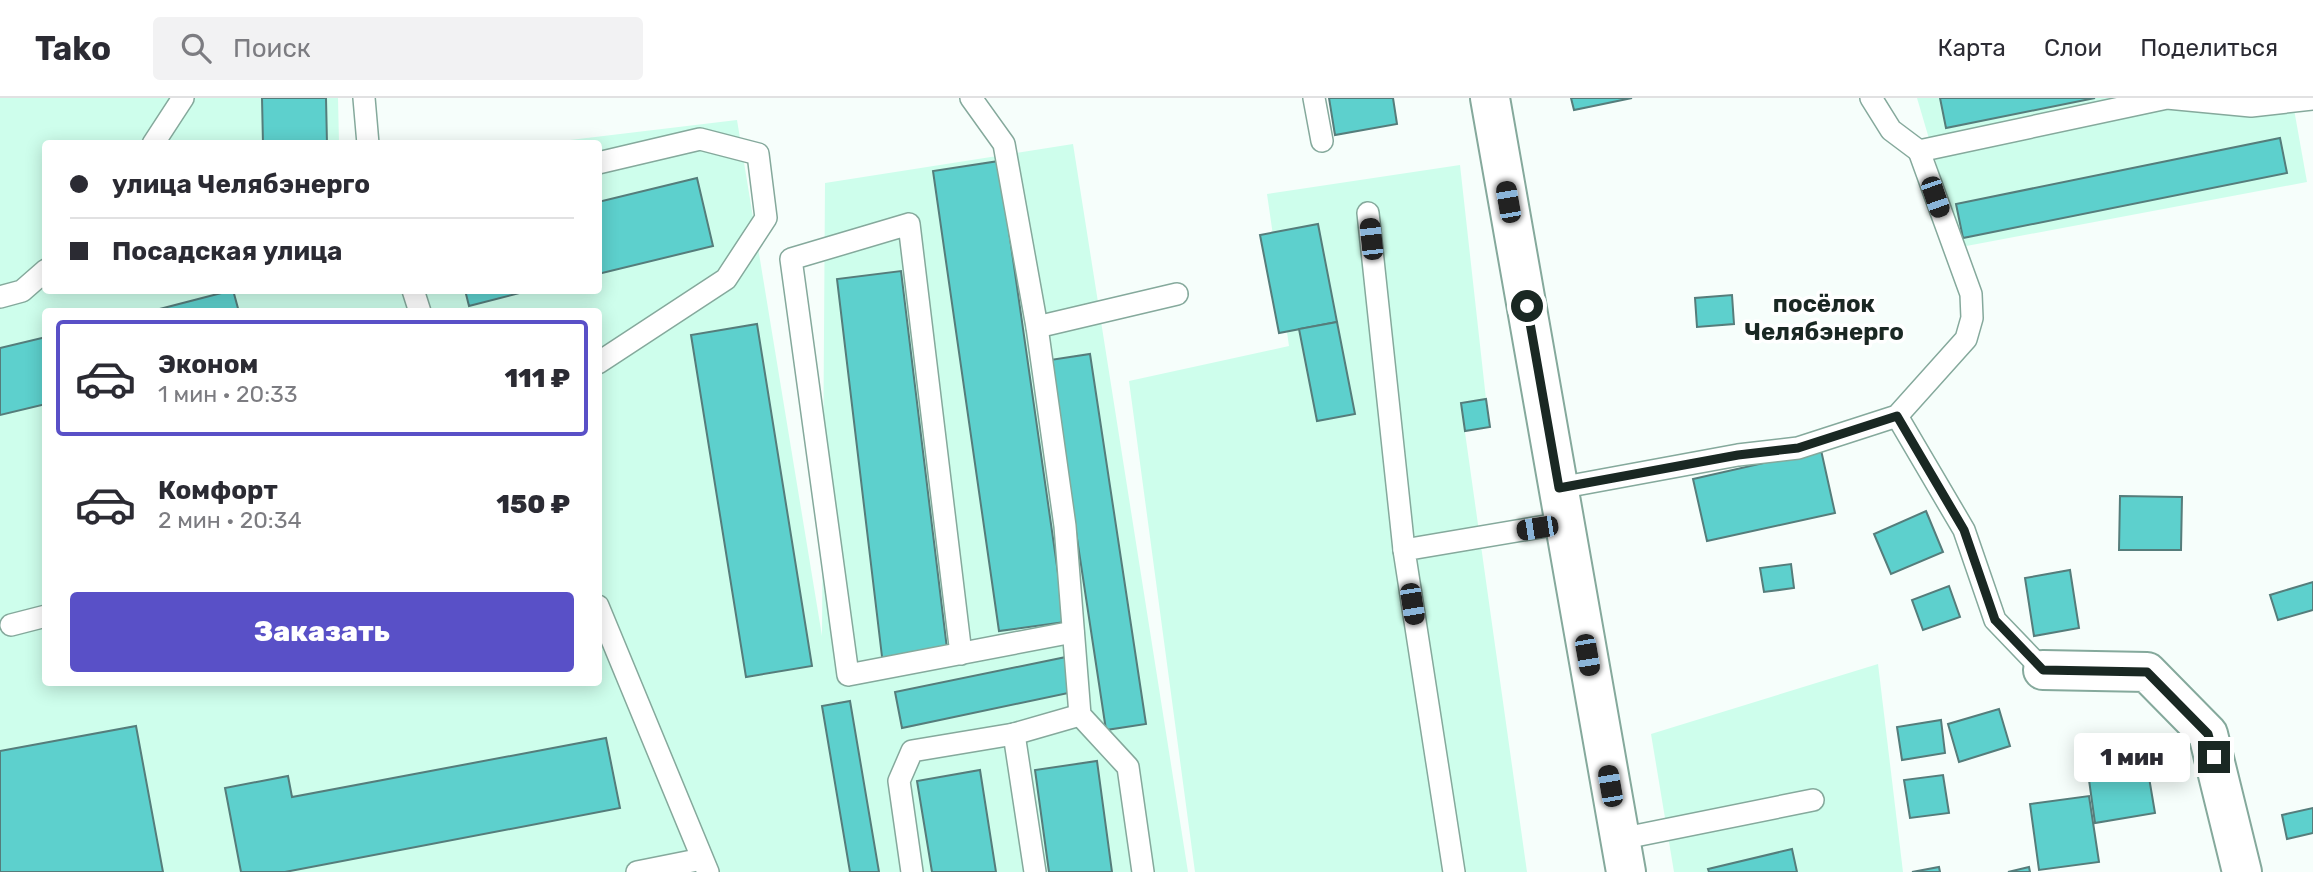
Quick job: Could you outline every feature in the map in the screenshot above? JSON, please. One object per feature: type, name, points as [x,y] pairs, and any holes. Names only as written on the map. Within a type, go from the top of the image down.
[{"type":"street","points":[[1490,98],[1623,855]]},
{"type":"street","points":[[2043,670],[2147,672],[2208,734],[2242,872]]},
{"type":"lane","points":[[156,140],[183,98]]},
{"type":"lane","points":[[363,98],[368,140]]},
{"type":"lane","points":[[971,98],[1004,144],[1037,327],[1065,526],[1080,715],[1128,767],[1143,872]]},
{"type":"lane","points":[[1314,98],[1322,141]]},
{"type":"lane","points":[[1404,550],[1738,455],[1798,448],[1897,416],[1966,339],[1972,318],[1972,294],[1919,151],[1891,130],[1871,98]]},
{"type":"lane","points":[[1919,151],[2167,98],[2250,106],[2313,99]]},
{"type":"lane","points":[[602,162],[700,139],[758,154],[766,218],[726,279],[602,360]]},
{"type":"lane","points":[[1368,213],[1404,550],[1454,872]]},
{"type":"lane","points":[[961,654],[909,224],[791,259],[848,675],[961,654],[1073,632]]},
{"type":"lane","points":[[0,297],[22,291],[42,274]]},
{"type":"lane","points":[[1037,327],[1177,294]]},
{"type":"lane","points":[[1897,416],[1964,530],[1995,620],[2043,670]]},
{"type":"lane","points":[[602,616],[705,866],[637,872]]},
{"type":"lane","points":[[11,625],[42,617]]},
{"type":"lane","points":[[912,872],[899,781],[912,751],[1014,734],[1080,715]]},
{"type":"lane","points":[[1014,734],[1035,872]]},
{"type":"lane","points":[[1623,855],[1813,800]]},
{"type":"shaded area","points":[[0,98],[338,98],[339,140],[42,140],[42,294],[602,294],[602,140],[570,140],[737,120],[822,636],[825,183],[1073,144],[1188,872],[0,872]]},
{"type":"shaded area","points":[[1917,98],[2292,98],[2307,182],[1961,247]]},
{"type":"shaded area","points":[[1460,165],[1486,399],[1461,404],[1527,872],[1195,872],[1129,381],[1289,346],[1267,194]]},
{"type":"shaded area","points":[[1878,664],[1903,872],[1674,872],[1651,734]]},
{"type":"building","points":[[262,98],[326,98],[327,140],[263,140]]},
{"type":"building","points":[[1329,98],[1393,98],[1397,124],[1335,135]]},
{"type":"building","points":[[1571,98],[1632,98],[1574,110]]},
{"type":"building","points":[[1940,98],[2095,98],[1946,128]]},
{"type":"building","points":[[2280,138],[2287,173],[1963,238],[1956,204]]},
{"type":"building","points":[[999,161],[1065,622],[999,631],[933,171]]},
{"type":"building","points":[[697,178],[713,246],[602,273],[602,201]]},
{"type":"building","points":[[1318,224],[1337,322],[1279,333],[1260,235]]},
{"type":"building","points":[[901,271],[948,657],[883,665],[837,279]]},
{"type":"building","points":[[218,294],[234,294],[238,308],[163,308]]},
{"type":"building","points":[[466,294],[516,294],[469,306]]},
{"type":"building","points":[[1732,295],[1734,324],[1697,327],[1695,298]]},
{"type":"building","points":[[1337,322],[1355,414],[1317,421],[1299,329]]},
{"type":"building","points":[[757,324],[812,666],[746,677],[691,335]]},
{"type":"building","points":[[42,338],[42,405],[0,415],[0,348]]},
{"type":"building","points":[[1090,354],[1146,724],[1106,730],[1050,360]]},
{"type":"building","points":[[1486,399],[1490,427],[1465,431],[1461,403]]},
{"type":"building","points":[[1821,450],[1835,513],[1707,541],[1693,479]]},
{"type":"building","points":[[2120,496],[2182,497],[2181,550],[2119,550]]},
{"type":"building","points":[[1926,511],[1943,552],[1891,574],[1874,534]]},
{"type":"building","points":[[1791,564],[1794,588],[1764,592],[1760,568]]},
{"type":"building","points":[[2070,570],[2079,628],[2034,636],[2025,578]]},
{"type":"building","points":[[2313,582],[2313,610],[2278,620],[2270,595]]},
{"type":"building","points":[[1949,586],[1960,617],[1923,630],[1912,600]]},
{"type":"building","points":[[1066,657],[1073,692],[902,728],[895,692]]},
{"type":"building","points":[[850,701],[879,872],[850,872],[822,706]]},
{"type":"building","points":[[1999,709],[2010,746],[1959,762],[1948,724]]},
{"type":"building","points":[[1941,720],[1945,753],[1902,760],[1897,727]]},
{"type":"building","points":[[136,726],[163,872],[0,872],[0,751]]},
{"type":"building","points":[[2142,736],[2155,813],[2095,823],[2084,744]]},
{"type":"building","points":[[606,738],[620,808],[285,872],[241,872],[225,788],[288,776],[292,797]]},
{"type":"building","points":[[1097,761],[1112,872],[1049,872],[1035,770]]},
{"type":"building","points":[[980,770],[996,872],[932,872],[917,781]]},
{"type":"building","points":[[1943,775],[1949,813],[1910,818],[1904,780]]},
{"type":"building","points":[[2089,796],[2099,862],[2039,870],[2030,804]]},
{"type":"building","points":[[2313,808],[2313,833],[2287,839],[2282,815]]},
{"type":"building","points":[[1792,849],[1797,872],[1709,872],[1708,869]]},
{"type":"building","points":[[1939,867],[1940,872],[1912,872]]},
{"type":"building","points":[[2029,867],[2030,872],[2008,872]]},
{"type":"district","name":"посёлок Челябэнерго","points":[[1824,318]]},
{"type":"route","points":[[1527,306],[1559,488],[1738,455],[1798,448],[1897,416],[1964,530],[1995,620],[2043,670],[2147,672],[2208,734],[2214,757]]}]
